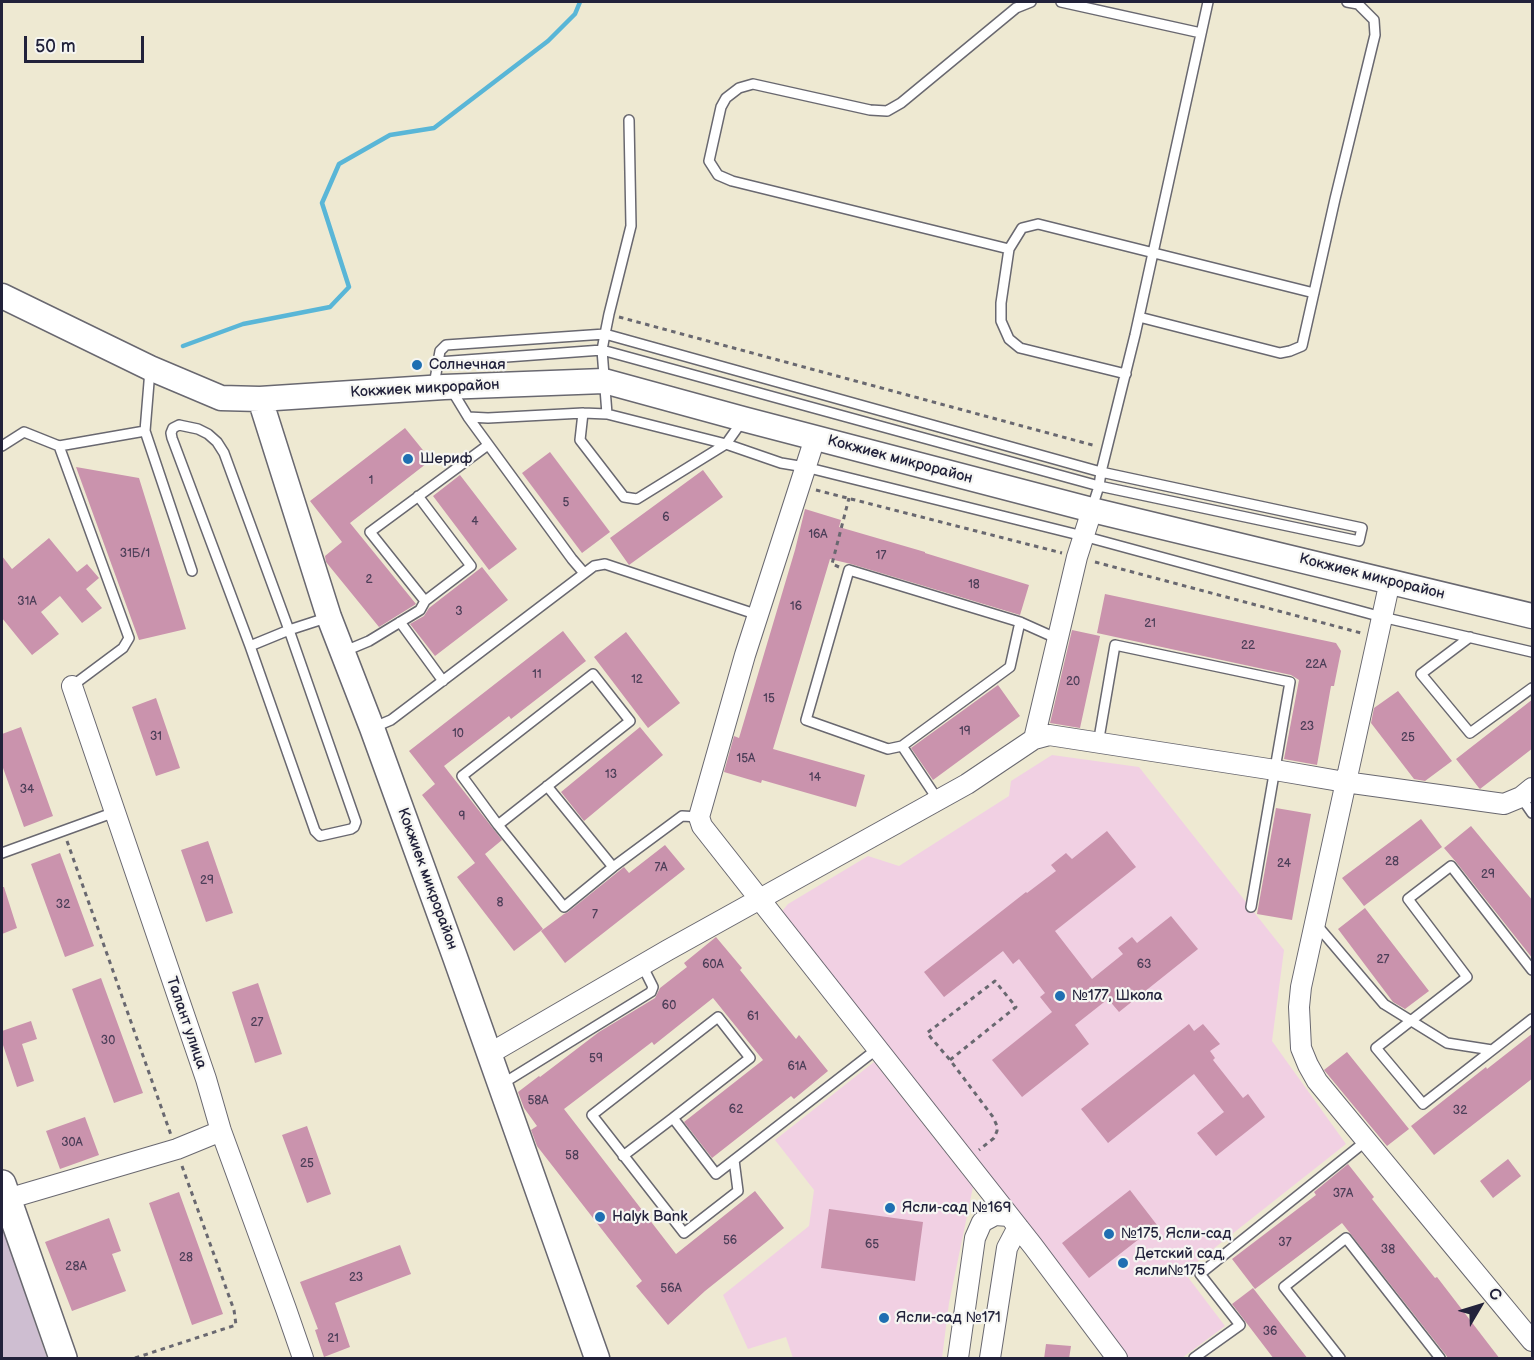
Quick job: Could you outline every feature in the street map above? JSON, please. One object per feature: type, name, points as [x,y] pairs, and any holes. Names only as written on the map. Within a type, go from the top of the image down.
[{"type":"main road","points":[[4,1191],[63,1359]]},
{"type":"street","name":"Кокжиек микрорайон","points":[[2,296],[150,368],[221,398],[260,399],[441,387],[604,381],[1092,510],[1533,616]]},
{"type":"street","name":"Кокжиек микрорайон","points":[[260,399],[328,617],[372,728],[597,1359]]},
{"type":"street","points":[[815,438],[738,678],[699,817],[702,826],[966,1161],[1117,1359]]},
{"type":"street","points":[[1034,740],[1083,536],[1092,510]]},
{"type":"street","points":[[1390,581],[1301,987],[1299,1007],[1301,1048],[1317,1081],[1533,1341]]},
{"type":"street","name":"Талант улица","points":[[72,686],[206,1079],[221,1131],[303,1359]]},
{"type":"street","points":[[489,1054],[642,965],[967,784],[1034,740],[1049,735],[1346,782],[1504,804],[1527,792]]},
{"type":"street","points":[[4,1191],[177,1149],[221,1131]]},
{"type":"street","points":[[958,1359],[975,1238],[982,1222],[995,1215],[1013,1222]]},
{"type":"street","points":[[990,1359],[1013,1222]]},
{"type":"lane","points":[[1009,249],[732,181],[718,175],[710,161],[722,107],[726,98],[739,88],[753,84],[870,110],[887,111],[900,103],[1016,8],[1031,2]]},
{"type":"lane","points":[[1060,2],[1201,33]]},
{"type":"lane","points":[[1092,510],[1126,374],[1208,2]]},
{"type":"lane","points":[[1139,317],[1280,353],[1302,346],[1337,188],[1375,35],[1374,20],[1358,4],[1347,2]]},
{"type":"lane","points":[[607,414],[602,350],[604,334],[631,226],[629,120]]},
{"type":"lane","points":[[1126,374],[1020,348],[1009,339],[1001,321],[1001,303],[1009,249],[1022,228],[1038,224],[1314,293]]},
{"type":"lane","points":[[438,362],[602,350],[1099,486],[1359,541],[1362,528],[1101,472],[604,334],[446,345],[440,351],[438,362],[441,387],[468,417],[572,559],[585,573]]},
{"type":"lane","points":[[150,368],[145,431],[192,571]]},
{"type":"lane","points":[[583,413],[580,440],[624,497],[637,499],[726,444],[743,419]]},
{"type":"lane","points":[[468,417],[607,414],[726,444],[781,463],[806,467],[1083,536],[1382,617],[1533,652]]},
{"type":"lane","points":[[183,425],[208,434],[224,453],[356,822],[351,829],[320,836],[315,831],[250,646],[172,438],[171,433],[176,426],[183,425]]},
{"type":"lane","points":[[2,446],[24,432],[59,446],[145,431]]},
{"type":"lane","points":[[425,601],[370,532],[488,445]]},
{"type":"lane","points":[[59,446],[129,638],[123,648],[72,686]]},
{"type":"lane","points":[[343,652],[369,641],[420,610],[425,601],[471,566],[418,496]]},
{"type":"lane","points":[[372,728],[391,720],[594,566],[605,564],[758,615]]},
{"type":"lane","points":[[1020,622],[1010,667],[902,746],[888,748],[806,720],[849,570],[1020,622],[1058,639]]},
{"type":"lane","points":[[250,646],[328,617]]},
{"type":"lane","points":[[400,622],[442,681]]},
{"type":"lane","points":[[1470,637],[1421,674],[1470,733],[1533,688]]},
{"type":"lane","points":[[1098,744],[1115,645],[1290,682],[1251,907]]},
{"type":"lane","points":[[498,825],[630,722],[593,674],[462,776],[498,825],[564,907],[682,816],[699,817]]},
{"type":"lane","points":[[902,746],[938,800]]},
{"type":"lane","points":[[547,786],[613,867]]},
{"type":"lane","points":[[1527,792],[1533,813]]},
{"type":"lane","points":[[2,853],[116,812]]},
{"type":"lane","points":[[1533,970],[1451,866],[1408,899],[1467,977],[1376,1048],[1423,1104],[1533,1019]]},
{"type":"lane","points":[[1315,923],[1384,1004],[1447,1043],[1492,1050]]},
{"type":"lane","points":[[500,1085],[651,992],[653,987],[642,965]]},
{"type":"lane","points":[[623,1155],[750,1058],[718,1017],[592,1115],[623,1155],[684,1233],[738,1191],[734,1160]]},
{"type":"lane","points":[[673,1118],[716,1174],[877,1048]]},
{"type":"lane","points":[[1194,1359],[1240,1325],[1200,1274],[1366,1141]]},
{"type":"lane","points":[[1340,1359],[1284,1287],[1346,1238],[1440,1359]]},
{"type":"path","points":[[609,314],[1107,449]]},
{"type":"path","points":[[849,498],[832,564],[849,570]]},
{"type":"path","points":[[64,831],[234,1310],[236,1324],[135,1359]]},
{"type":"path","points":[[950,1060],[1016,1006],[995,981],[927,1033],[993,1117],[997,1126],[994,1138],[966,1161]]},
{"type":"shaded area","name":"№177, Школа","points":[[1052,755],[1139,767],[1284,950],[1272,1041],[1346,1144],[1184,1272],[1225,1326],[1182,1358],[1123,1358],[781,916],[788,904],[868,856],[899,866],[1009,796],[1011,781]]},
{"type":"shaded area","name":"Ясли-сад №169","points":[[874,1062],[973,1187],[949,1303],[942,1358],[793,1358],[786,1337],[748,1349],[723,1295],[809,1226],[814,1190],[775,1140]]},
{"type":"shaded area","points":[[2,1226],[20,1279],[47,1358],[2,1358]]},
{"type":"building","points":[[405,428],[431,460],[350,523],[416,604],[379,627],[326,562],[325,556],[342,542],[310,501]]},
{"type":"building","points":[[550,452],[610,532],[582,553],[522,473]]},
{"type":"building","points":[[76,467],[139,478],[186,629],[139,640]]},
{"type":"building","points":[[703,470],[723,497],[629,565],[610,538]]},
{"type":"building","points":[[460,475],[517,549],[489,570],[433,496]]},
{"type":"building","points":[[805,509],[841,520],[839,527],[1029,585],[1020,615],[830,559],[773,749],[865,775],[856,807],[762,780],[761,783],[724,772],[734,736],[739,738]]},
{"type":"building","points":[[49,538],[77,572],[87,564],[99,578],[86,589],[102,608],[82,623],[60,596],[41,612],[59,634],[32,655],[2,618],[2,556],[12,569]]},
{"type":"building","points":[[482,567],[508,600],[435,656],[410,624],[424,616],[429,608]]},
{"type":"building","points":[[1105,594],[1336,643],[1341,651],[1334,686],[1331,686],[1317,765],[1284,759],[1299,680],[1291,675],[1097,633]]},
{"type":"building","points":[[1072,630],[1100,636],[1080,728],[1050,723]]},
{"type":"building","points":[[563,631],[586,661],[511,719],[509,716],[444,766],[502,840],[485,854],[543,929],[514,951],[457,877],[475,863],[422,795],[435,784],[409,751]]},
{"type":"building","points":[[626,632],[680,703],[648,728],[594,657]]},
{"type":"building","points":[[998,685],[1020,716],[933,780],[911,748]]},
{"type":"building","points":[[1398,691],[1452,761],[1425,781],[1414,779],[1371,723],[1374,708]]},
{"type":"building","points":[[156,698],[180,768],[156,776],[132,707]]},
{"type":"building","points":[[1533,699],[1533,748],[1480,789],[1456,759]]},
{"type":"building","points":[[21,727],[53,816],[24,827],[2,765],[2,734]]},
{"type":"building","points":[[640,727],[663,755],[584,821],[561,792]]},
{"type":"building","points":[[1276,808],[1311,814],[1292,920],[1257,914]]},
{"type":"building","points":[[1421,819],[1442,847],[1364,906],[1342,878]]},
{"type":"building","points":[[1471,826],[1533,901],[1533,959],[1444,848]]},
{"type":"building","points":[[1107,831],[1136,867],[1055,931],[1092,979],[1123,954],[1118,948],[1132,937],[1137,943],[1171,916],[1198,949],[1119,1012],[1108,999],[1075,1025],[1089,1044],[1022,1097],[992,1060],[1052,1012],[1040,997],[1045,993],[1019,959],[1013,964],[1003,951],[944,997],[924,972],[1056,871],[1051,865],[1066,853],[1072,859]]},
{"type":"building","points":[[208,841],[233,913],[206,922],[181,850]]},
{"type":"building","points":[[665,845],[685,869],[565,963],[541,931],[624,867],[629,873]]},
{"type":"building","points":[[60,853],[94,946],[65,957],[31,864]]},
{"type":"building","points":[[2,887],[4,887],[17,928],[2,934]]},
{"type":"building","points":[[1365,908],[1429,991],[1405,1009],[1393,1002],[1338,929]]},
{"type":"building","points":[[716,937],[796,1039],[799,1035],[828,1071],[794,1099],[791,1096],[712,1158],[684,1122],[763,1060],[713,998],[654,1045],[652,1042],[564,1109],[676,1254],[755,1191],[784,1228],[705,1291],[668,1325],[636,1286],[642,1281],[537,1146],[531,1130],[537,1126],[524,1108],[518,1092],[599,1032],[655,998],[660,988],[687,967],[684,963]]},
{"type":"building","points":[[101,978],[143,1093],[114,1103],[72,989]]},
{"type":"building","points":[[258,983],[282,1054],[255,1063],[232,992]]},
{"type":"building","points":[[31,1021],[37,1039],[22,1044],[34,1081],[17,1087],[2,1042],[2,1031]]},
{"type":"building","points":[[1189,1024],[1194,1031],[1203,1024],[1220,1044],[1210,1051],[1215,1058],[1213,1060],[1243,1098],[1248,1094],[1265,1117],[1216,1156],[1197,1133],[1224,1112],[1194,1074],[1108,1143],[1081,1109]]},
{"type":"building","points":[[1533,1033],[1533,1078],[1434,1155],[1411,1126]]},
{"type":"building","points":[[1347,1052],[1409,1129],[1387,1146],[1324,1070]]},
{"type":"building","points":[[85,1117],[99,1155],[60,1169],[46,1131]]},
{"type":"building","points":[[307,1126],[331,1194],[307,1203],[282,1135]]},
{"type":"building","points":[[1508,1159],[1521,1176],[1493,1198],[1480,1181]]},
{"type":"building","points":[[1348,1164],[1374,1197],[1372,1199],[1435,1278],[1437,1277],[1500,1359],[1449,1359],[1342,1223],[1255,1289],[1232,1259],[1316,1195],[1314,1192]]},
{"type":"building","name":"№175, Ясли-сад","points":[[1130,1190],[1157,1225],[1089,1278],[1062,1243]]},
{"type":"building","points":[[179,1192],[223,1314],[192,1325],[149,1203]]},
{"type":"building","points":[[829,1209],[923,1222],[915,1281],[821,1268]]},
{"type":"building","points":[[109,1218],[121,1251],[112,1254],[126,1291],[72,1311],[45,1242]]},
{"type":"building","points":[[400,1245],[411,1274],[335,1303],[350,1347],[324,1357],[315,1330],[318,1329],[300,1282]]},
{"type":"building","points":[[1253,1288],[1308,1359],[1274,1359],[1232,1304]]},
{"type":"building","points":[[1046,1344],[1071,1346],[1069,1359],[1044,1359]]},
{"type":"waterway","points":[[183,346],[243,324],[330,307],[349,287],[322,203],[339,164],[390,135],[434,128],[548,41],[575,14],[580,2]]},
{"type":"place","name":"Солнечная","points":[[417,365]]},
{"type":"place","name":"Шериф","points":[[408,459]]},
{"type":"place","name":"№177, Школа","points":[[1060,996]]},
{"type":"place","name":"Ясли-сад №169","points":[[890,1208]]},
{"type":"place","name":"Halyk Bank","points":[[600,1217]]},
{"type":"place","name":"№175, Ясли-сад","points":[[1109,1234]]},
{"type":"place","name":"Детский сад, ясли№175","points":[[1123,1263]]},
{"type":"place","name":"Ясли-сад №171","points":[[884,1318]]}]
